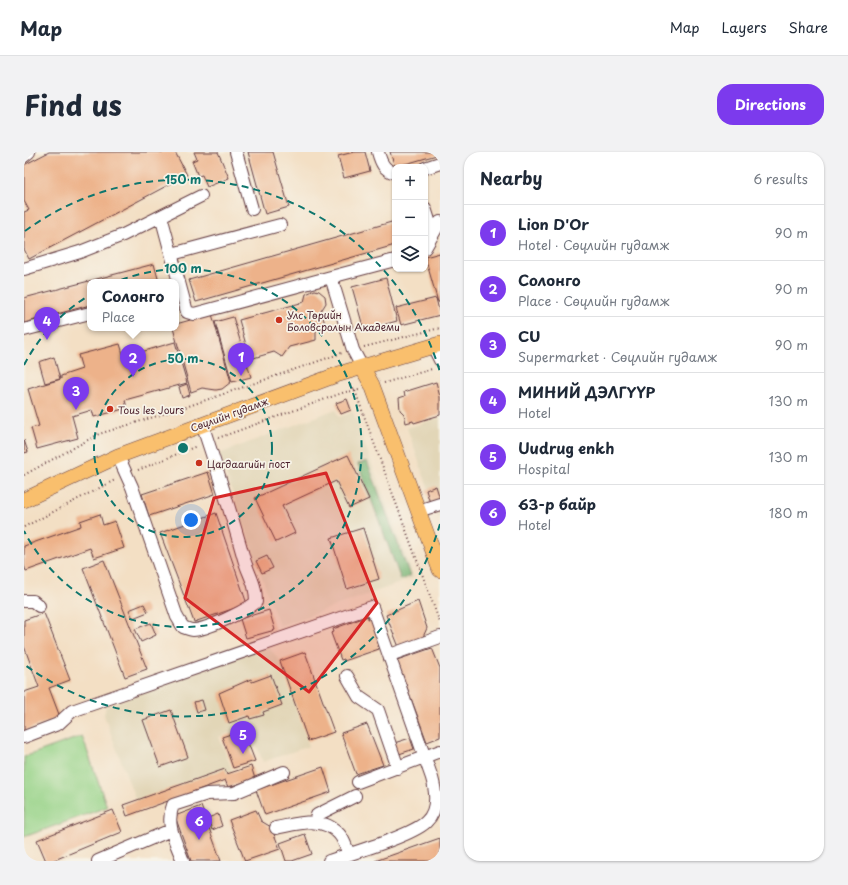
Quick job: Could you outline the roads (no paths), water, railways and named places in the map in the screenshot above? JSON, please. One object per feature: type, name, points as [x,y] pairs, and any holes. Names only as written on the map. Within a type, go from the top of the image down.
[{"type":"main road","name":"Сөүлийн гудамж","points":[[24,500],[118,456],[202,424],[339,374],[437,345]]},
{"type":"main road","points":[[362,367],[372,386],[440,570]]},
{"type":"street","points":[[24,156],[29,152]]},
{"type":"street","points":[[236,152],[252,209]]},
{"type":"street","points":[[378,152],[382,164],[387,170],[392,172]]},
{"type":"street","points":[[428,167],[440,163]]},
{"type":"street","points":[[24,269],[80,252],[122,235],[201,196]]},
{"type":"street","points":[[161,216],[172,254],[177,279]]},
{"type":"street","points":[[428,217],[433,233]]},
{"type":"street","points":[[428,242],[440,222]]},
{"type":"street","points":[[172,254],[280,225]]},
{"type":"street","points":[[179,290],[187,312],[191,314],[392,261]]},
{"type":"street","points":[[332,277],[353,350],[362,367]]},
{"type":"street","points":[[24,330],[87,314]]},
{"type":"street","points":[[436,365],[437,345]]},
{"type":"street","points":[[118,456],[132,487],[177,616],[183,627],[191,630],[201,629],[243,612],[256,602],[255,585],[245,563],[202,424]]},
{"type":"street","points":[[418,511],[440,504]]},
{"type":"street","points":[[24,601],[33,601],[39,606]]},
{"type":"street","points":[[24,737],[58,724],[72,711],[372,607],[390,655],[436,792],[435,804],[427,821],[415,830],[329,861]]},
{"type":"street","points":[[390,655],[440,637]]},
{"type":"street","points":[[347,676],[359,697],[378,710],[398,768]]},
{"type":"street","points":[[358,782],[440,751]]},
{"type":"street","points":[[183,861],[172,830],[169,816],[174,805],[207,794],[234,793],[284,772]]},
{"type":"street","points":[[316,821],[317,815],[355,796]]},
{"type":"street","points":[[276,828],[316,821],[329,826],[340,834],[349,854]]},
{"type":"street","points":[[98,861],[172,830]]},
{"type":"place","name":"Улс Төрийн Боловсролын Академи","points":[[279,320]]},
{"type":"place","name":"МИНИЙ ДЭЛГҮҮР","points":[[47,340]]},
{"type":"place","name":"Lion D'Or","points":[[241,376]]},
{"type":"place","name":"Солонго","points":[[133,377]]},
{"type":"place","name":"Tous les Jours","points":[[110,409]]},
{"type":"place","name":"CU","points":[[76,410]]},
{"type":"place","name":"Цагдаагийн пост","points":[[199,463]]},
{"type":"place","name":"Uudrug enkh","points":[[243,754]]},
{"type":"place","name":"63-р байр","points":[[199,840]]}]
